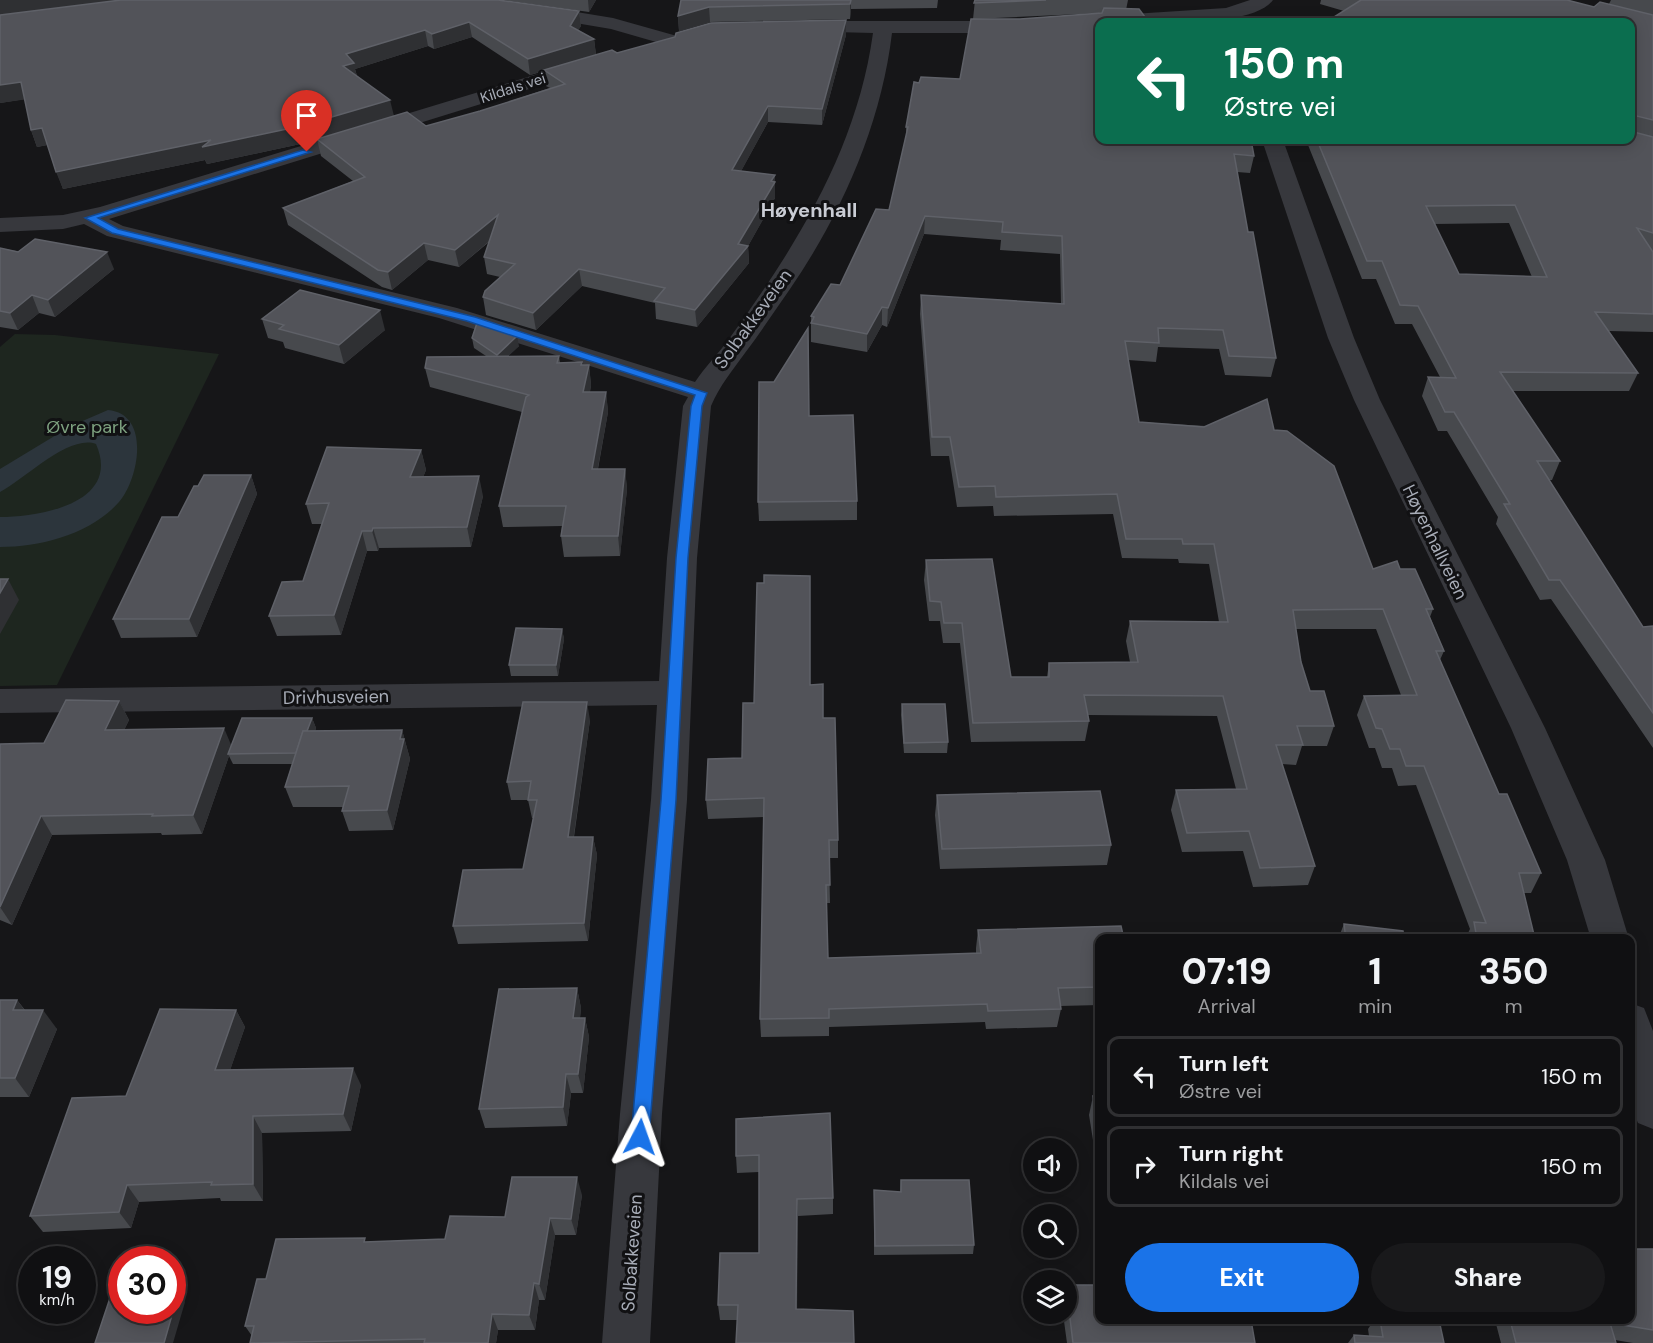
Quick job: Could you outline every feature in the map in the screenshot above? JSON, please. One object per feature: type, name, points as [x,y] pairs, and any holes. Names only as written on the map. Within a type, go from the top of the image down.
[{"type":"street","points":[[1225,18],[1264,0]]},
{"type":"street","points":[[517,9],[613,24],[670,40]]},
{"type":"street","points":[[1084,23],[1095,23]]},
{"type":"street","points":[[778,26],[883,28],[1038,26]]},
{"type":"street","name":"Solbakkeveien","points":[[626,1343],[641,1114],[669,800],[673,693],[697,406],[702,393],[787,275],[831,197],[859,136],[877,75],[883,28]]},
{"type":"street","points":[[639,49],[692,34]]},
{"type":"street","name":"Kildals vei","points":[[7,228],[89,218],[608,59]]},
{"type":"street","name":"Høyenhallveien","points":[[1273,144],[1341,338],[1362,389],[1528,728],[1586,860],[1608,934]]},
{"type":"street","points":[[89,218],[115,231],[471,319],[702,393]]},
{"type":"street","name":"Drivhusveien","points":[[0,701],[673,693]]},
{"type":"street","points":[[1635,1040],[1653,1109]]},
{"type":"green space","name":"Øvre park","points":[[15,334],[55,335],[219,354],[57,685],[0,686],[0,347]]},
{"type":"shaded area","points":[[108,410],[122,414],[131,423],[136,435],[136,464],[126,492],[119,502],[108,513],[80,530],[48,541],[0,547],[0,517],[36,514],[73,503],[88,493],[98,480],[101,464],[96,444],[73,445],[47,459],[0,492],[0,469],[71,426]]},
{"type":"building","points":[[121,0],[498,0],[579,11],[570,26],[594,39],[528,59],[469,22],[432,34],[425,30],[346,54],[354,63],[343,66],[390,100],[301,126],[202,147],[211,140],[56,172],[42,128],[31,130],[21,82],[0,85],[0,15]]},
{"type":"building","points":[[681,0],[851,0],[850,4],[709,7],[678,16]]},
{"type":"building","points":[[975,0],[1046,0],[974,3]]},
{"type":"building","points":[[1361,0],[1567,0],[1594,7],[1600,2],[1653,15],[1653,120],[1637,116],[1635,119],[1635,18],[1332,18]]},
{"type":"building","points":[[1104,8],[1139,9],[1145,18],[1095,18],[1095,144],[1252,144],[1254,156],[1234,154],[1248,232],[1253,232],[1276,358],[1229,356],[1223,330],[1158,328],[1159,343],[1125,341],[1139,422],[1204,427],[1267,399],[1274,430],[1287,431],[1334,466],[1373,569],[1397,561],[1400,569],[1415,569],[1433,609],[1426,609],[1444,651],[1436,651],[1499,794],[1507,794],[1541,873],[1519,873],[1534,934],[1476,934],[1474,922],[1486,923],[1424,766],[1406,766],[1400,749],[1390,749],[1382,729],[1376,728],[1364,696],[1417,695],[1383,609],[1293,610],[1301,662],[1310,691],[1324,691],[1334,726],[1297,726],[1303,745],[1276,745],[1315,866],[1260,868],[1249,831],[1187,833],[1176,790],[1247,789],[1223,696],[1084,695],[1089,721],[973,723],[962,623],[944,623],[941,602],[930,601],[926,560],[992,559],[1011,677],[1049,677],[1049,663],[1138,662],[1130,621],[1228,622],[1214,544],[1183,544],[1182,539],[1126,539],[1117,494],[996,497],[995,486],[959,487],[950,437],[932,437],[921,295],[1064,304],[1062,236],[1002,232],[1003,222],[925,216],[888,308],[882,307],[867,334],[811,323],[814,317],[811,316],[831,284],[840,285],[876,209],[889,210],[908,127],[906,127],[914,82],[919,83],[921,77],[960,79],[971,19],[1020,19],[1102,13]]},
{"type":"building","points":[[846,20],[822,109],[768,106],[732,170],[775,175],[771,181],[775,182],[738,244],[748,246],[695,310],[654,301],[665,288],[579,269],[533,313],[483,297],[485,291],[515,264],[484,257],[498,215],[455,250],[424,243],[388,272],[378,270],[283,208],[365,177],[317,139],[407,112],[426,126],[480,111],[565,84],[544,70],[612,50],[617,53],[675,37],[676,33],[711,23]]},
{"type":"building","points":[[1635,132],[1653,137],[1653,233],[1637,228],[1653,252],[1653,314],[1595,312],[1638,373],[1500,372],[1560,461],[1537,461],[1643,627],[1653,626],[1653,713],[1560,580],[1549,580],[1504,504],[1510,504],[1454,412],[1445,412],[1428,377],[1456,378],[1418,306],[1400,305],[1382,261],[1367,261],[1319,144],[1635,144]],"holes":[[[1515,205],[1547,277],[1459,274],[1426,206]]]},
{"type":"building","points":[[35,239],[107,252],[48,300],[32,295],[10,313],[0,311],[0,248],[18,252]]},
{"type":"building","points":[[300,290],[380,310],[339,345],[279,329],[284,325],[262,319]]},
{"type":"building","points":[[477,323],[517,336],[497,355],[472,338]]},
{"type":"building","points":[[808,328],[809,416],[853,415],[857,501],[758,502],[759,382],[774,382]]},
{"type":"building","points":[[559,356],[557,363],[582,362],[581,365],[589,365],[583,392],[606,392],[592,469],[625,469],[618,536],[561,536],[566,506],[499,506],[526,397],[529,395],[425,368],[427,357]]},
{"type":"building","points":[[327,447],[421,450],[410,477],[479,476],[467,527],[373,528],[372,531],[362,531],[334,615],[269,616],[282,582],[303,581],[329,503],[306,504]]},
{"type":"building","points":[[204,475],[251,475],[189,619],[113,619],[162,517],[178,517],[194,486],[198,486]]},
{"type":"building","points":[[764,575],[810,576],[810,685],[823,684],[823,718],[835,718],[838,840],[829,840],[830,885],[826,885],[828,958],[981,953],[978,930],[1121,926],[1123,934],[1095,934],[1095,987],[1058,988],[1061,1009],[988,1011],[987,1004],[829,1009],[829,1018],[760,1019],[764,798],[706,800],[708,759],[742,758],[743,703],[754,703],[757,583],[764,583]]},
{"type":"building","points":[[0,579],[8,579],[0,593]]},
{"type":"building","points":[[516,628],[562,629],[556,665],[509,665]]},
{"type":"building","points":[[66,700],[119,701],[105,730],[224,728],[193,815],[41,816],[0,907],[0,744],[44,743]]},
{"type":"building","points":[[523,702],[587,702],[568,837],[593,837],[584,923],[453,926],[463,870],[523,869],[537,800],[528,800],[531,781],[507,782]]},
{"type":"building","points":[[902,704],[945,704],[948,742],[904,743]]},
{"type":"building","points":[[242,718],[312,718],[307,731],[303,731],[296,753],[228,754]]},
{"type":"building","points":[[402,730],[400,739],[404,739],[387,810],[342,811],[349,786],[285,787],[303,731]]},
{"type":"building","points":[[1100,791],[1111,845],[942,849],[937,795]]},
{"type":"building","points":[[1344,924],[1403,931],[1403,934],[1345,934]]},
{"type":"building","points":[[577,988],[573,1018],[585,1018],[578,1074],[566,1074],[563,1107],[479,1109],[499,989]]},
{"type":"building","points":[[0,1000],[17,1000],[13,1010],[43,1010],[15,1078],[0,1078]]},
{"type":"building","points":[[160,1009],[236,1010],[215,1070],[353,1068],[343,1114],[253,1116],[253,1184],[211,1185],[212,1182],[127,1185],[119,1212],[30,1216],[72,1098],[126,1096]]},
{"type":"building","points":[[830,1113],[833,1198],[797,1199],[796,1309],[853,1311],[854,1343],[736,1343],[738,1305],[718,1305],[720,1253],[759,1253],[759,1155],[736,1156],[736,1119]]},
{"type":"building","points":[[512,1177],[577,1177],[571,1219],[550,1218],[539,1284],[534,1283],[529,1315],[492,1314],[488,1343],[424,1343],[425,1339],[250,1343],[254,1326],[245,1326],[257,1279],[266,1279],[276,1239],[365,1238],[364,1242],[445,1239],[450,1216],[505,1217]]},
{"type":"building","points":[[901,1180],[969,1180],[974,1245],[875,1246],[874,1190],[901,1192]]},
{"type":"building","points":[[1635,1249],[1653,1249],[1653,1330],[1616,1324],[1635,1324]]},
{"type":"building","points":[[1077,1285],[1095,1285],[1095,1324],[1252,1324],[1255,1343],[1073,1343],[1071,1324],[1077,1324]]},
{"type":"building","points":[[108,1304],[108,1324],[169,1324],[164,1343],[95,1343]]},
{"type":"building","points":[[1381,1324],[1440,1324],[1444,1343],[1355,1343],[1354,1335],[1383,1337]]},
{"type":"building","points":[[1511,1324],[1610,1324],[1616,1343],[1516,1343]]},
{"type":"district","name":"Høyenhall","points":[[809,210]]},
{"type":"route","points":[[307,152],[89,218],[115,231],[180,245],[471,319],[702,393],[697,406],[682,558],[669,800],[640,1137]]}]
